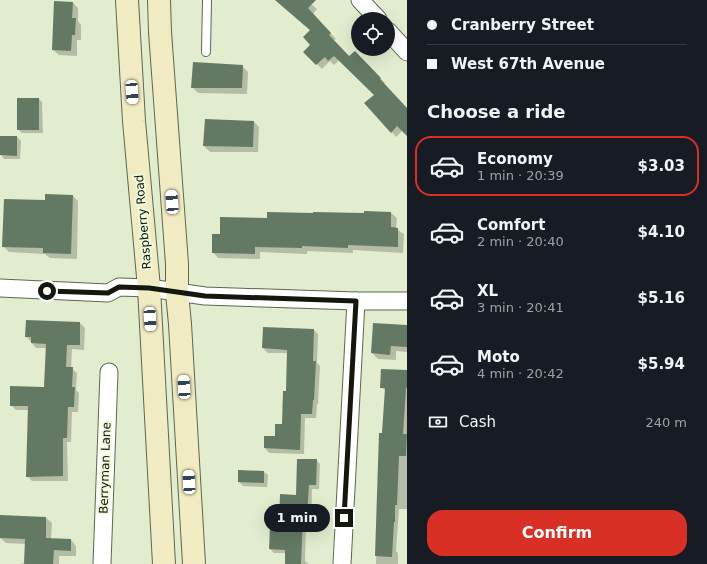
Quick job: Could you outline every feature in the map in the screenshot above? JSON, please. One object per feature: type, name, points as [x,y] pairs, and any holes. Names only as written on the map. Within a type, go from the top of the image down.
[{"type":"main road","name":"Raspberry Road","points":[[127,0],[134,121],[149,288],[164,564]]},
{"type":"main road","points":[[159,0],[160,40],[177,264],[177,293],[194,564]]},
{"type":"street","points":[[360,0],[371,12]]},
{"type":"street","points":[[395,39],[407,52]]},
{"type":"street","points":[[0,288],[108,293],[119,287],[149,288],[205,296],[356,301],[407,301]]},
{"type":"street","points":[[342,564],[356,301]]},
{"type":"street","name":"Berryman Lane","points":[[102,564],[109,372]]},
{"type":"lane","points":[[206,52],[207,0]]},
{"type":"building","points":[[275,0],[316,0],[308,8],[331,33],[329,35],[349,56],[351,54],[351,56],[360,56],[407,108],[407,136],[397,126],[391,133],[364,103],[374,95],[334,56],[328,61],[325,57],[316,65],[303,52],[310,45],[303,37],[310,30]]},
{"type":"building","points":[[54,1],[73,2],[72,18],[76,18],[75,35],[72,35],[71,51],[52,50]]},
{"type":"building","points":[[193,62],[243,65],[242,88],[191,88]]},
{"type":"building","points":[[17,98],[39,98],[39,130],[17,130]]},
{"type":"building","points":[[205,119],[254,121],[253,147],[203,146]]},
{"type":"building","points":[[0,136],[17,136],[17,156],[0,155]]},
{"type":"building","points":[[45,194],[73,195],[71,254],[43,253],[43,248],[2,247],[4,199],[45,200]]},
{"type":"building","points":[[364,211],[391,212],[391,227],[398,228],[398,247],[348,245],[348,248],[302,246],[302,248],[255,247],[255,254],[212,253],[212,234],[220,234],[220,217],[267,218],[267,212],[364,213]]},
{"type":"building","points":[[26,320],[80,322],[80,345],[67,345],[66,367],[73,367],[72,387],[75,387],[74,407],[68,407],[67,438],[63,438],[63,476],[26,477],[28,406],[10,406],[10,386],[44,387],[46,344],[31,343],[31,337],[25,337]]},
{"type":"building","points":[[373,323],[407,325],[407,347],[391,346],[390,355],[371,353]]},
{"type":"building","points":[[263,327],[314,329],[313,361],[316,361],[314,400],[312,414],[301,414],[300,450],[264,448],[264,436],[275,436],[275,424],[282,424],[283,391],[286,391],[287,350],[262,348]]},
{"type":"building","points":[[381,369],[407,370],[403,434],[407,434],[406,456],[399,456],[397,505],[395,505],[392,557],[375,556],[379,433],[382,433],[385,388],[380,388]]},
{"type":"building","points":[[297,459],[317,459],[316,485],[309,485],[307,515],[303,515],[301,564],[285,564],[285,550],[269,549],[270,526],[279,526],[280,494],[296,495]]},
{"type":"building","points":[[238,470],[264,471],[264,483],[238,482]]},
{"type":"building","points":[[0,515],[46,517],[46,538],[71,539],[71,551],[54,550],[53,564],[24,564],[25,539],[0,538]]},
{"type":"route","points":[[47,291],[108,293],[119,287],[149,288],[205,296],[356,301],[344,518]]}]
